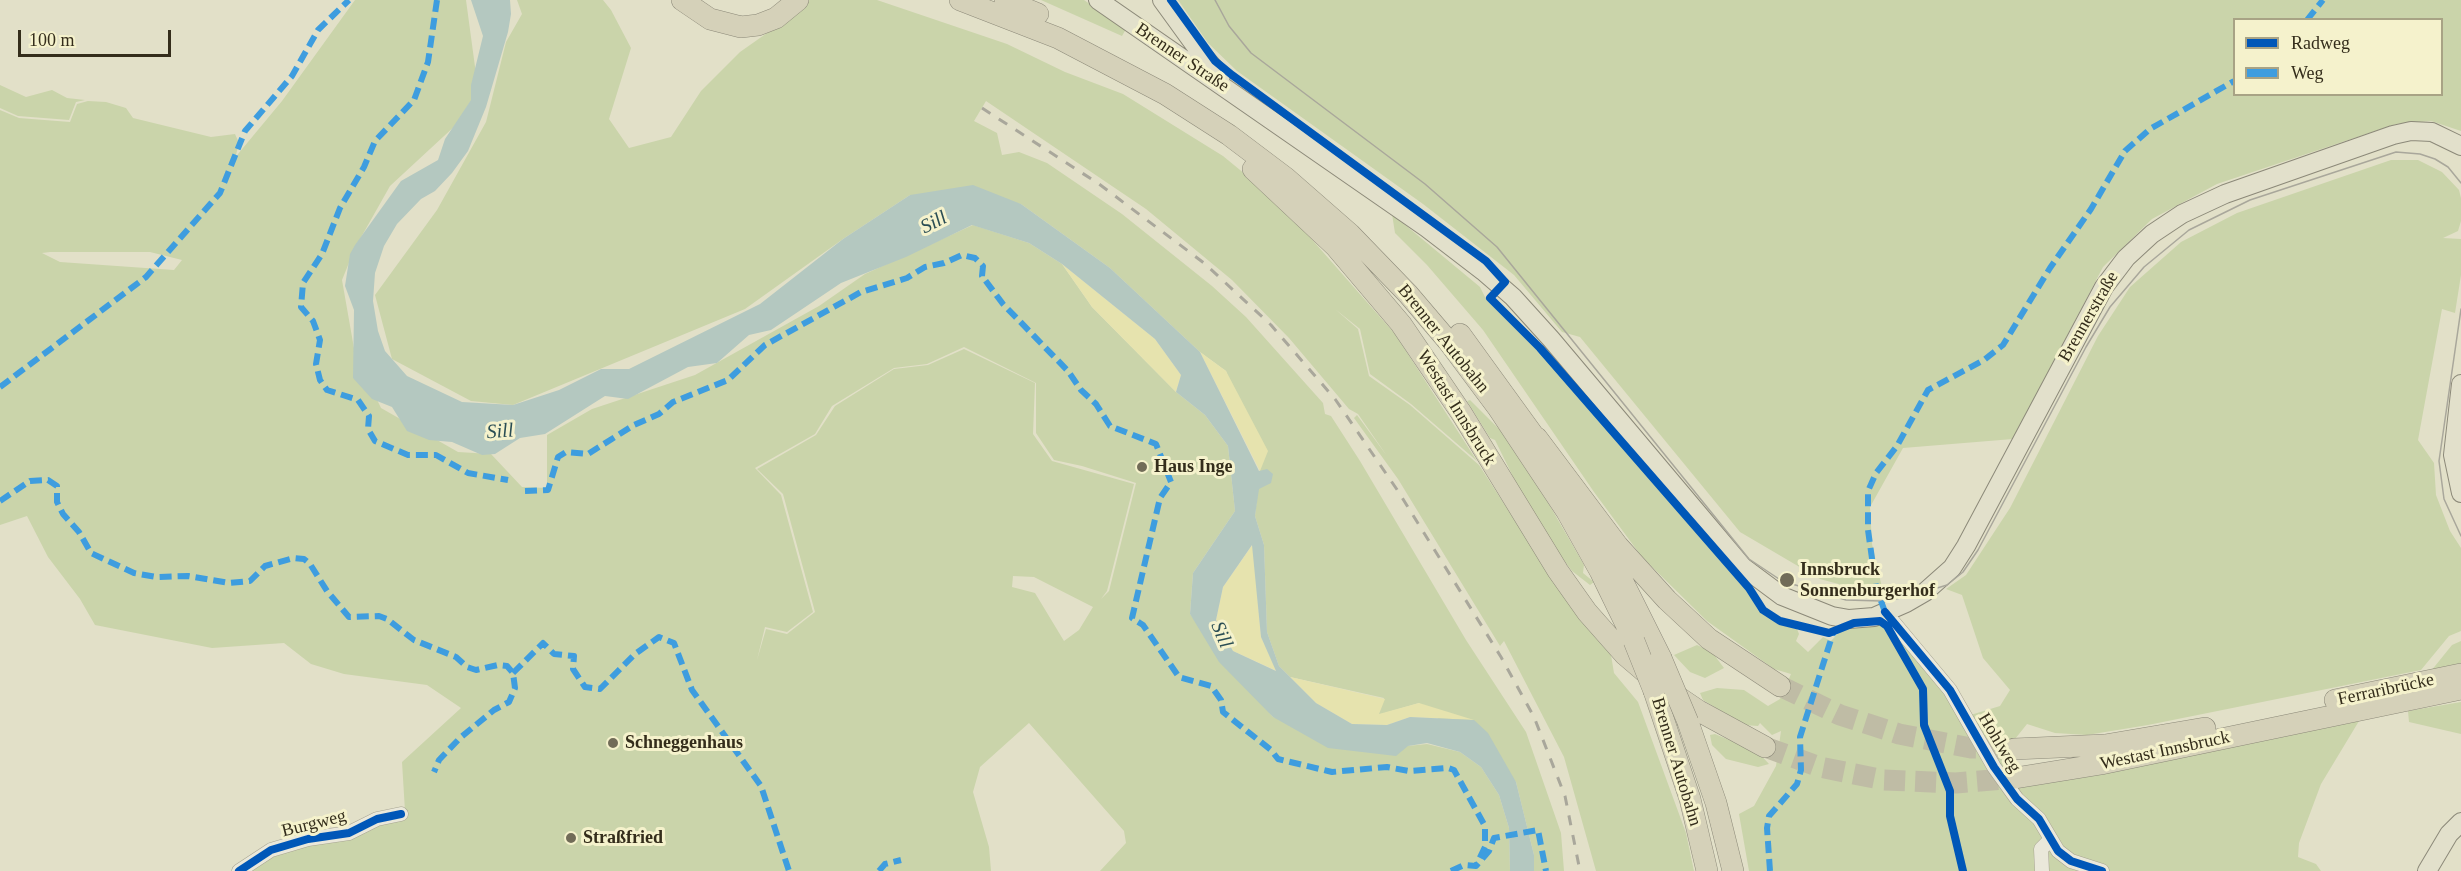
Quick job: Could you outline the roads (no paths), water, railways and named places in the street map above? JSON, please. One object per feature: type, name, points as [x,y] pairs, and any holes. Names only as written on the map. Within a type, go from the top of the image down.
[{"type":"highway","points":[[682,0],[710,19],[741,27],[770,21],[798,0]]},
{"type":"highway","points":[[698,0],[714,14],[744,19],[769,14],[788,0]]},
{"type":"highway","name":"Brenner Autobahn","points":[[960,0],[1058,38],[1132,76],[1229,135],[1286,178],[1350,234],[1408,294],[1448,341],[1537,466],[1600,571],[1634,641],[1654,691],[1690,799],[1707,871]]},
{"type":"highway","name":"Brenner Autobahn","points":[[1005,0],[1136,61],[1220,114],[1290,164],[1392,256],[1462,336],[1527,424],[1585,515],[1623,582],[1688,722],[1716,802],[1733,871]]},
{"type":"highway","name":"Westast Innsbruck","points":[[1132,76],[1252,168],[1295,206],[1367,282],[1401,324],[1462,414],[1558,571],[1587,612],[1625,655],[1659,684],[1699,711],[1765,747]]},
{"type":"highway","points":[[1527,424],[1618,546],[1646,579],[1708,639],[1780,686]]},
{"type":"highway","name":"Ferraribrücke","points":[[2313,713],[2461,674]]},
{"type":"highway","name":"Ferraribrücke","points":[[2313,713],[2461,689]]},
{"type":"highway","name":"Westast Innsbruck","points":[[2014,749],[2074,748],[2313,713]]},
{"type":"highway","name":"Westast Innsbruck","points":[[2015,778],[2101,764],[2313,713]]},
{"type":"main road","name":"Brenner Straße","points":[[1098,0],[1251,104]]},
{"type":"main road","name":"Brenner Straße","points":[[1165,4],[1209,64],[1251,104]]},
{"type":"main road","points":[[1146,33],[1159,32],[1165,27],[1169,16],[1165,4]]},
{"type":"main road","points":[[1251,104],[1383,199],[1463,264],[1580,376],[1743,567],[1772,590],[1810,607],[1890,618]]},
{"type":"main road","name":"Brennerstraße","points":[[1890,618],[1925,592],[1957,562],[2104,287],[2126,258],[2152,234],[2182,213],[2225,194],[2393,135],[2411,131],[2432,132],[2461,146]]},
{"type":"main road","points":[[2461,384],[2453,455],[2461,493]]},
{"type":"main road","points":[[2427,871],[2449,834],[2461,822]]},
{"type":"street","name":"Hohlweg","points":[[1890,618],[1950,690],[1994,767],[2017,799],[2039,819],[2058,851],[2071,861],[2102,871]]},
{"type":"street","name":"Burgweg","points":[[239,871],[271,850],[308,839],[349,833],[377,819],[401,814]]},
{"type":"street","points":[[2042,871],[2041,849],[2051,839]]},
{"type":"water","name":"Sill","points":[[471,0],[510,0],[511,14],[508,32],[486,107],[468,151],[435,191],[421,199],[397,224],[384,246],[375,273],[373,301],[378,331],[385,351],[407,376],[462,402],[513,405],[559,390],[601,369],[629,369],[760,304],[843,239],[910,195],[973,185],[1021,204],[1110,268],[1200,352],[1259,471],[1267,469],[1273,474],[1271,483],[1259,489],[1255,516],[1264,545],[1267,632],[1279,666],[1316,703],[1352,724],[1387,725],[1410,717],[1474,720],[1488,733],[1516,782],[1534,855],[1534,871],[1510,871],[1509,828],[1499,795],[1481,767],[1460,752],[1427,743],[1408,746],[1396,756],[1328,748],[1273,717],[1219,662],[1190,614],[1193,573],[1235,511],[1228,446],[1205,415],[1176,392],[1181,375],[1155,339],[1062,264],[1029,243],[972,225],[906,257],[841,283],[771,330],[749,335],[717,363],[688,367],[628,399],[605,396],[545,434],[520,438],[495,454],[482,455],[452,442],[429,440],[407,431],[392,407],[372,399],[353,378],[354,310],[345,286],[350,254],[401,181],[438,160],[445,139],[471,100],[471,85],[483,36]],"holes":[[[1252,545],[1261,637],[1276,671],[1233,651],[1216,620],[1223,587]]]},
{"type":"tunnel","points":[[1780,686],[1840,715],[1899,734],[1971,748],[2014,749]]},
{"type":"tunnel","points":[[1765,747],[1820,767],[1884,780],[1956,783],[2015,778]]},
{"type":"tram line","points":[[1215,0],[1229,26],[1251,53],[1425,184],[1497,247],[1749,559],[1782,581],[1846,600],[1881,601],[1908,597],[1947,585],[1963,572],[1978,550],[2086,347],[2110,307],[2144,267],[2189,230],[2250,200],[2396,152],[2420,154],[2435,159],[2448,167],[2461,183]]},
{"type":"tram line","points":[[2461,309],[2439,461],[2444,499],[2461,536]]},
{"type":"railway","points":[[982,108],[1099,184],[1204,263],[1271,325],[1335,399],[1398,491],[1501,657],[1534,717],[1565,796],[1580,871]]},
{"type":"place","name":"Haus Inge","points":[[1142,467]]},
{"type":"place","name":"Innsbruck Sonnenburgerhof","points":[[1787,580]]},
{"type":"place","name":"Schneggenhaus","points":[[613,743]]},
{"type":"place","name":"Straßfried","points":[[571,838]]}]
